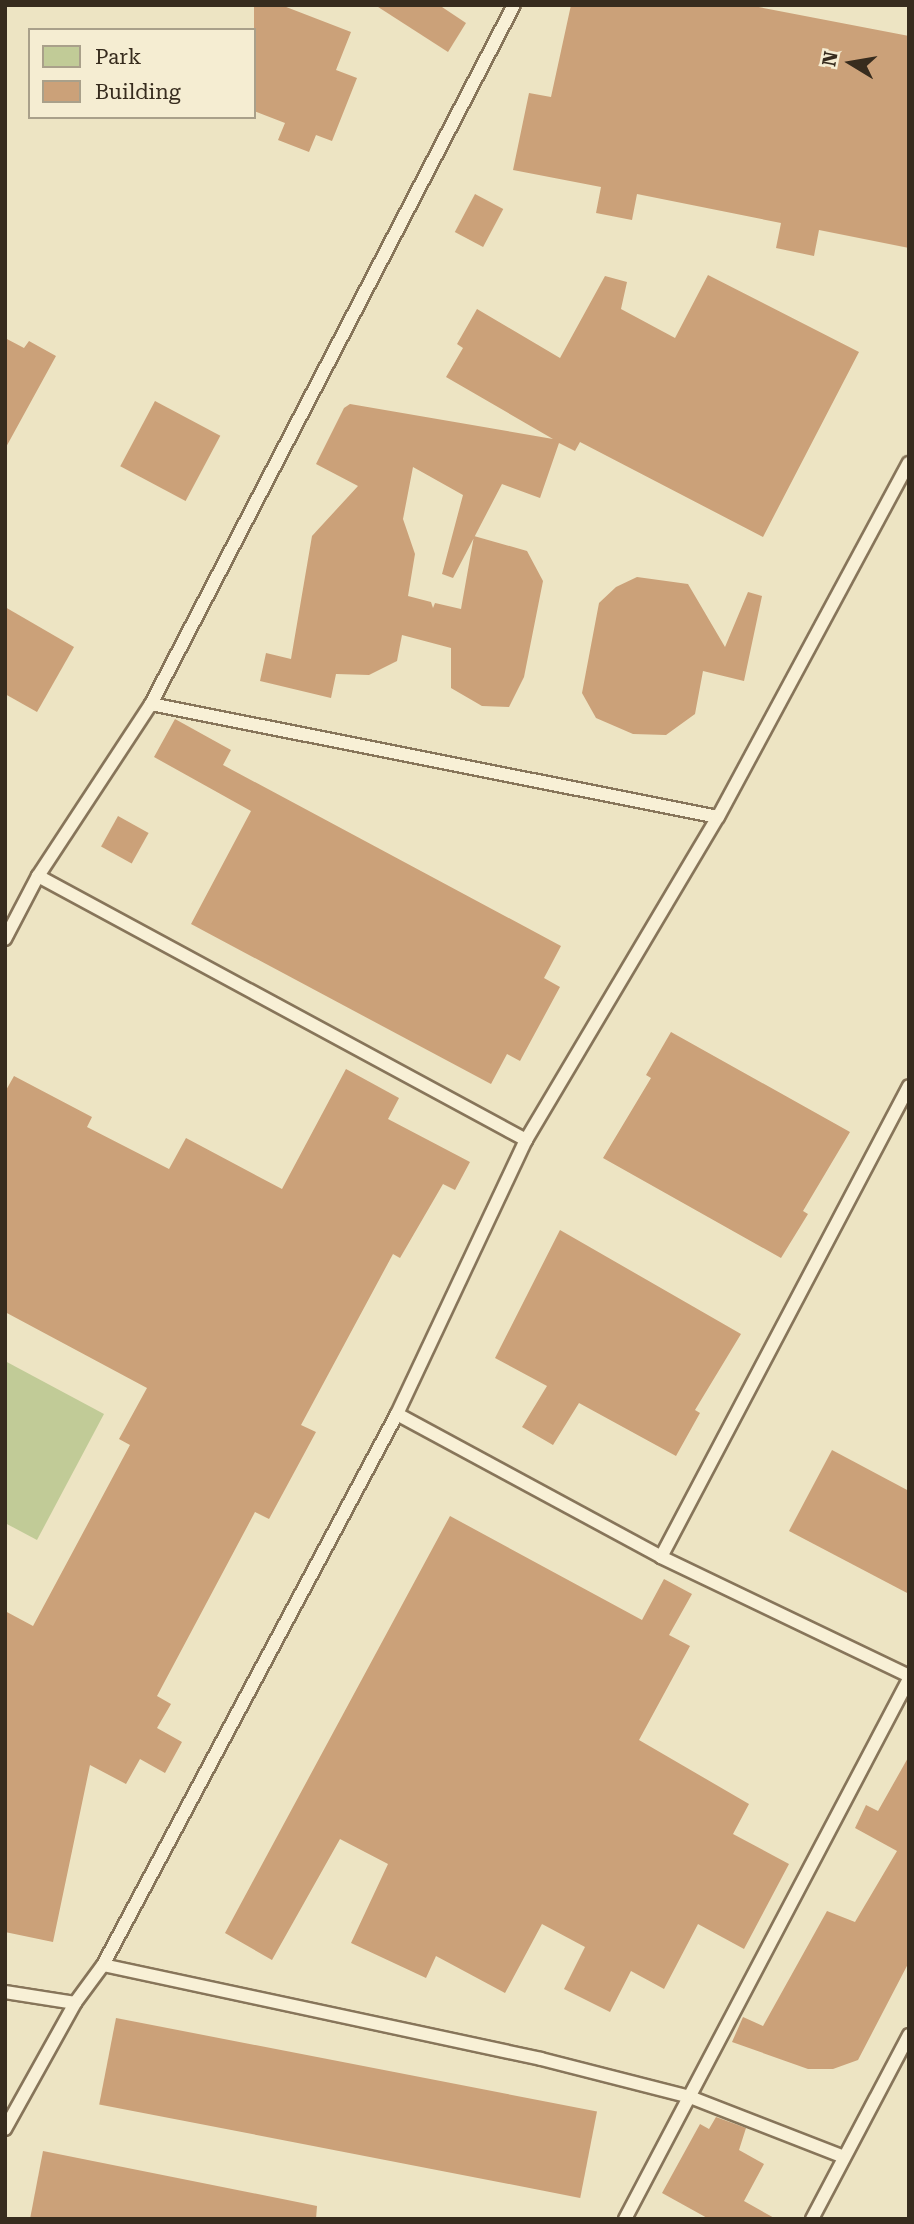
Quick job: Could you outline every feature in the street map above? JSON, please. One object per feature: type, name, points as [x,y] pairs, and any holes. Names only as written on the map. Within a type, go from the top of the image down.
[{"type":"lane","points":[[5,939],[38,876],[151,704],[514,5]]},
{"type":"lane","points":[[5,2129],[75,2003],[103,1965],[397,1414],[526,1140],[718,817],[909,463]]},
{"type":"lane","points":[[151,704],[718,817]]},
{"type":"lane","points":[[38,876],[526,1140]]},
{"type":"lane","points":[[661,1557],[909,1086]]},
{"type":"lane","points":[[397,1414],[661,1557],[909,1677],[625,2219]]},
{"type":"lane","points":[[103,1965],[541,2059],[690,2097],[844,2157]]},
{"type":"lane","points":[[5,1992],[75,2003]]},
{"type":"lane","points":[[812,2219],[909,2035]]},
{"type":"green space","points":[[5,1361],[104,1414],[37,1540],[5,1523]]},
{"type":"building","points":[[254,5],[281,5],[351,32],[336,70],[357,78],[332,141],[316,135],[309,152],[278,140],[285,123],[256,112]]},
{"type":"building","points":[[375,5],[439,5],[466,23],[448,52]]},
{"type":"building","points":[[571,5],[748,5],[909,36],[909,248],[819,230],[814,256],[776,248],[781,223],[637,194],[632,220],[596,213],[601,187],[513,170],[529,93],[551,97]]},
{"type":"building","points":[[475,194],[503,209],[483,247],[455,232]]},
{"type":"building","points":[[708,275],[859,352],[763,537],[580,442],[575,451],[559,443],[540,498],[502,484],[475,536],[527,551],[543,581],[524,677],[509,707],[482,706],[451,688],[451,648],[402,635],[397,661],[369,675],[336,674],[331,698],[260,681],[266,653],[291,659],[312,536],[358,486],[316,464],[344,408],[350,404],[553,439],[446,377],[463,348],[457,344],[477,309],[560,358],[605,276],[627,282],[621,309],[675,338]],"holes":[[[413,467],[463,495],[442,574],[453,578],[474,539],[461,609],[435,603],[433,608],[431,602],[408,596],[415,554],[403,519]]]},
{"type":"building","points":[[5,338],[24,348],[29,341],[56,356],[5,449]]},
{"type":"building","points":[[155,401],[220,436],[186,501],[120,466]]},
{"type":"building","points":[[637,577],[688,584],[725,647],[748,592],[762,596],[744,681],[703,671],[695,714],[666,735],[633,734],[596,718],[582,693],[599,603],[616,587]]},
{"type":"building","points":[[5,607],[74,647],[37,712],[5,694]]},
{"type":"building","points":[[175,719],[231,750],[223,765],[561,946],[544,978],[560,987],[520,1061],[507,1054],[491,1084],[191,924],[251,811],[154,757]]},
{"type":"building","points":[[118,816],[149,833],[132,864],[101,847]]},
{"type":"building","points":[[671,1032],[850,1132],[803,1211],[808,1214],[781,1258],[603,1158],[651,1078],[646,1075]]},
{"type":"building","points":[[346,1069],[399,1098],[388,1119],[470,1162],[455,1190],[443,1184],[400,1258],[393,1254],[301,1425],[316,1432],[269,1519],[255,1512],[157,1696],[171,1704],[157,1728],[182,1742],[165,1773],[140,1759],[126,1784],[90,1765],[53,1942],[5,1932],[5,1611],[33,1626],[130,1445],[119,1439],[147,1388],[5,1312],[5,1092],[14,1076],[92,1117],[87,1127],[169,1169],[186,1138],[282,1189]]},
{"type":"building","points":[[560,1230],[741,1334],[695,1410],[700,1413],[676,1456],[579,1403],[553,1445],[522,1427],[547,1386],[495,1358]]},
{"type":"building","points":[[832,1450],[909,1491],[909,1594],[789,1531]]},
{"type":"building","points":[[450,1516],[642,1620],[664,1579],[692,1594],[669,1635],[690,1646],[639,1740],[749,1804],[733,1834],[789,1864],[744,1949],[698,1924],[664,1989],[631,1971],[610,2012],[564,1989],[585,1947],[542,1924],[505,1993],[436,1956],[426,1978],[351,1943],[388,1864],[340,1839],[272,1960],[225,1933]]},
{"type":"building","points":[[909,1756],[909,1962],[858,2060],[833,2069],[808,2069],[732,2042],[743,2017],[763,2026],[827,1911],[855,1922],[897,1851],[855,1828],[866,1805],[878,1811]]},
{"type":"building","points":[[116,2018],[597,2111],[580,2198],[99,2104]]},
{"type":"building","points":[[716,2117],[746,2128],[739,2150],[764,2164],[744,2201],[776,2219],[709,2219],[662,2193],[700,2124],[709,2129]]},
{"type":"building","points":[[43,2151],[317,2206],[316,2219],[30,2219]]}]
